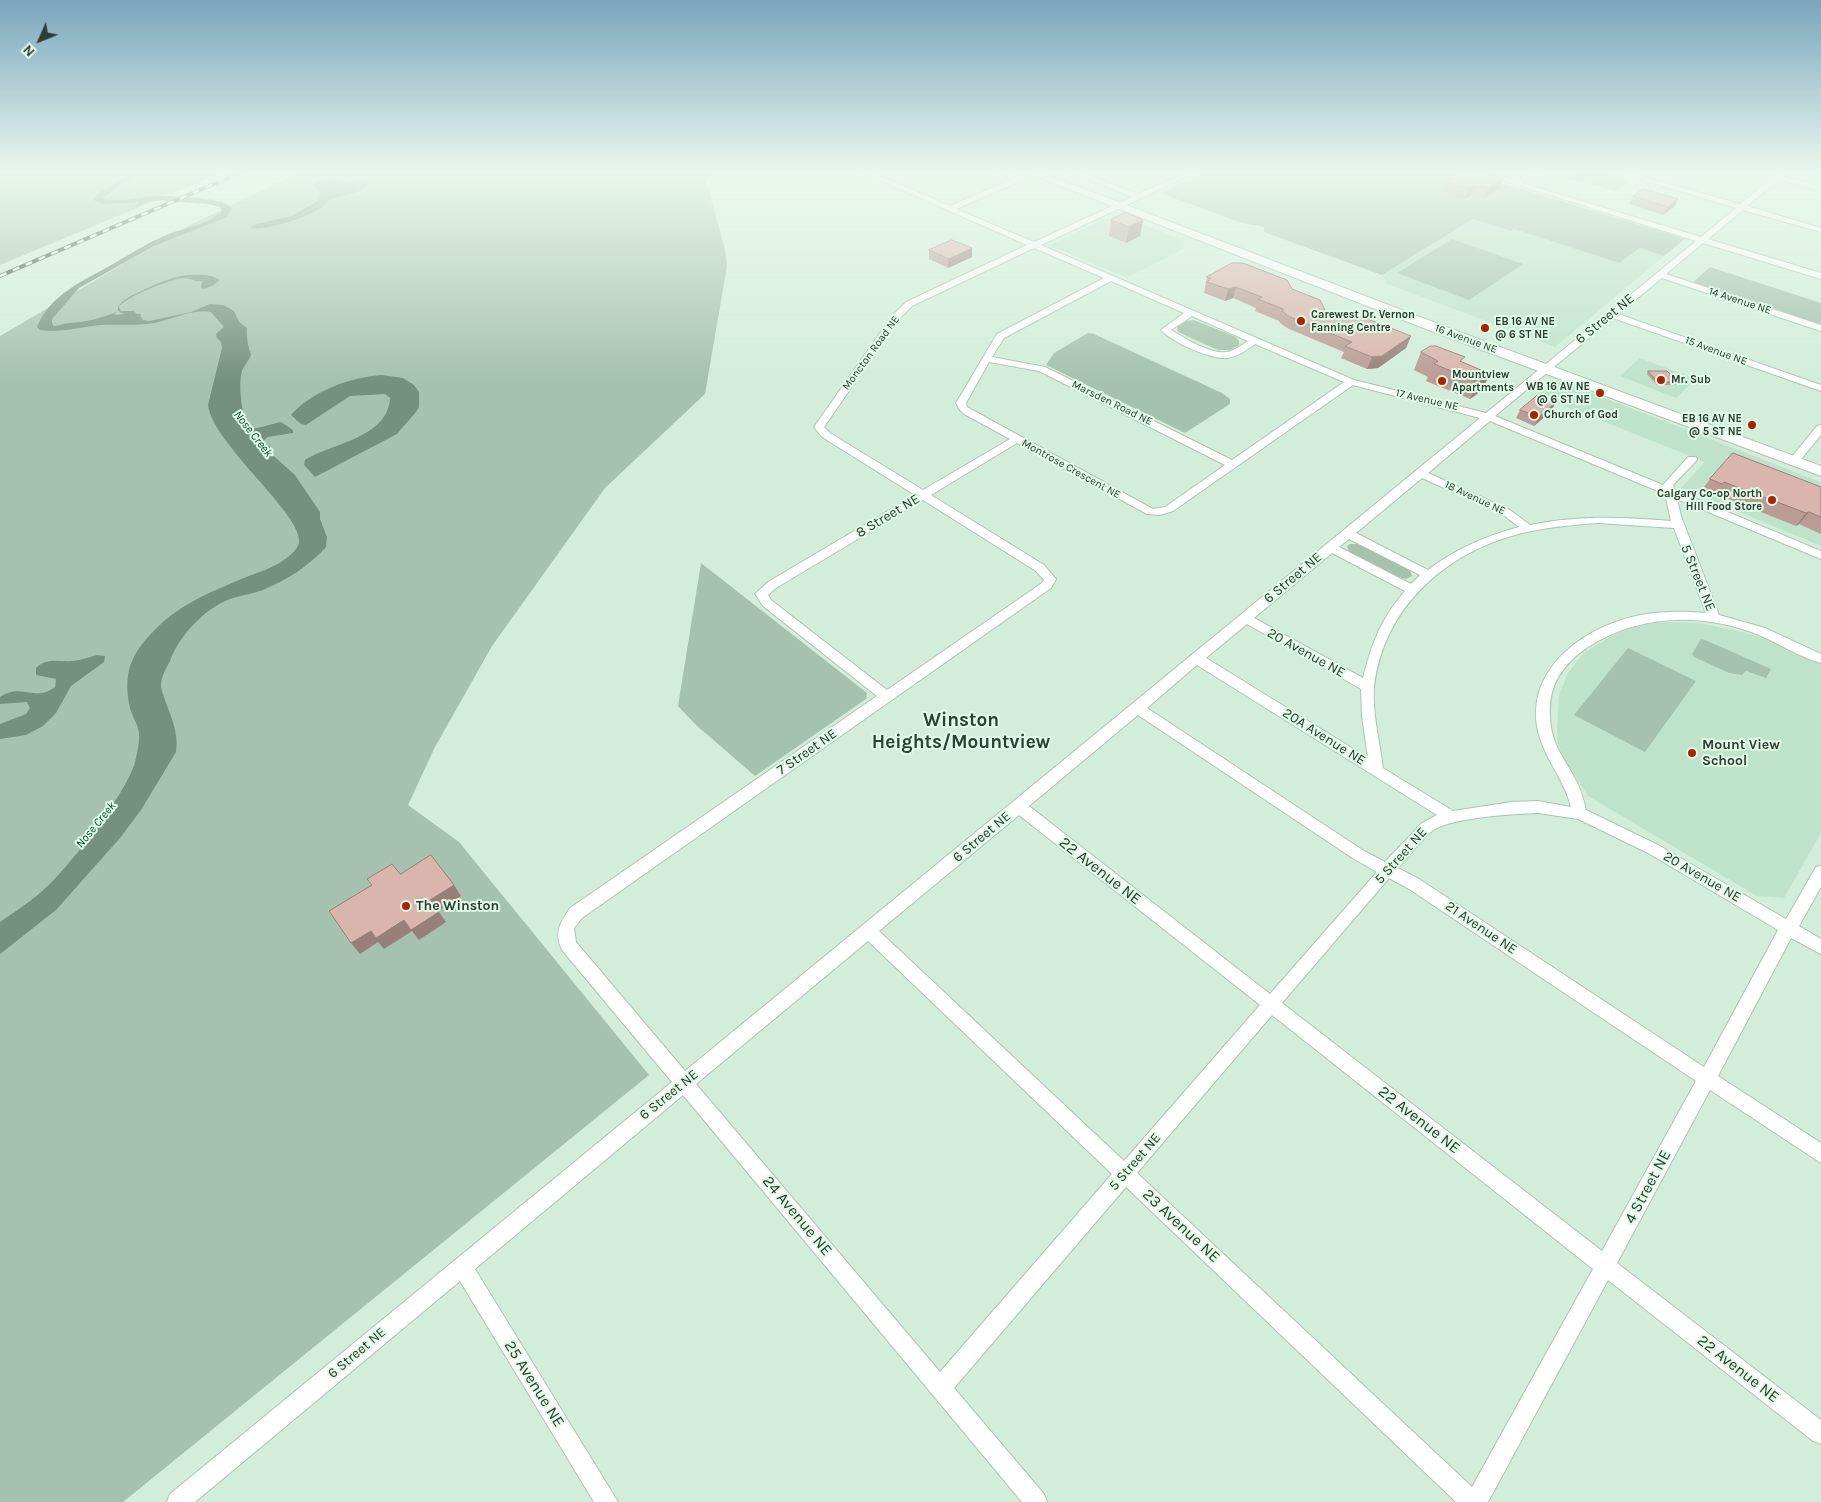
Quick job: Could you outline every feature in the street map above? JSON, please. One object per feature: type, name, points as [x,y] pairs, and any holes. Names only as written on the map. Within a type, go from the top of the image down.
[{"type":"highway","name":"16 Avenue NE","points":[[1232,241],[1550,364],[1798,456],[1821,471]]},
{"type":"highway","name":"16 Avenue NE","points":[[1798,456],[1821,458]]},
{"type":"street","name":"17 Avenue NE","points":[[1025,241],[1351,382],[1470,410],[1821,556]]},
{"type":"street","name":"Moncton Road NE","points":[[922,495],[826,435],[819,427],[904,308],[920,297],[1042,241]]},
{"type":"street","name":"6 Street NE","points":[[178,1502],[1701,241]]},
{"type":"street","points":[[1706,241],[1821,276]]},
{"type":"street","name":"14 Avenue NE","points":[[1659,274],[1821,328]]},
{"type":"street","name":"Montrose Crescent NE","points":[[1110,278],[1005,333],[996,341],[961,403],[963,408],[1016,439],[1151,512],[1169,509],[1351,382]]},
{"type":"street","points":[[1191,313],[1171,324],[1165,330],[1213,353],[1225,356],[1234,353],[1255,340]]},
{"type":"street","name":"15 Avenue NE","points":[[1611,314],[1821,388]]},
{"type":"street","name":"Marsden Road NE","points":[[986,358],[1042,369],[1232,464]]},
{"type":"street","points":[[1798,456],[1821,428]]},
{"type":"street","name":"8 Street NE","points":[[886,696],[767,603],[761,594],[772,585],[1016,439]]},
{"type":"street","points":[[1670,492],[1668,485],[1692,459]]},
{"type":"street","name":"18 Avenue NE","points":[[1420,473],[1506,512],[1527,528]]},
{"type":"street","name":"5 Street NE","points":[[941,1387],[1388,869],[1427,827],[1451,817],[1525,807],[1552,808],[1580,814],[1575,794],[1568,778],[1557,763],[1545,733],[1543,701],[1552,674],[1567,657],[1583,644],[1603,632],[1626,622],[1660,615],[1714,618],[1678,526],[1670,492]]},
{"type":"street","name":"7 Street NE","points":[[566,927],[576,913],[1047,585],[1050,579],[1040,568],[922,495]]},
{"type":"street","points":[[1376,770],[1368,687],[1382,632],[1396,607],[1427,574],[1475,545],[1545,524],[1598,520],[1678,526]]},
{"type":"street","points":[[1348,533],[1427,574]]},
{"type":"street","points":[[1330,547],[1411,589]]},
{"type":"street","name":"20 Avenue NE","points":[[1245,618],[1368,687]]},
{"type":"street","points":[[1714,618],[1753,628],[1821,659]]},
{"type":"street","name":"20A Avenue NE","points":[[1196,659],[1451,817]]},
{"type":"street","name":"21 Avenue NE","points":[[1137,708],[1359,855],[1388,869],[1422,890],[1821,1154]]},
{"type":"street","name":"22 Avenue NE","points":[[1018,806],[1271,1006],[1821,1433]]},
{"type":"street","name":"20 Avenue NE","points":[[1580,814],[1653,848],[1821,947]]},
{"type":"street","name":"4 Street NE","points":[[1474,1502],[1821,872]]},
{"type":"street","name":"24 Avenue NE","points":[[566,927],[568,945],[1036,1502]]},
{"type":"street","name":"23 Avenue NE","points":[[867,930],[1474,1502]]},
{"type":"street","name":"25 Avenue NE","points":[[462,1266],[607,1502]]},
{"type":"shaded area","points":[[0,241],[57,241],[0,265]]},
{"type":"shaded area","points":[[162,241],[723,241],[727,266],[705,394],[605,488],[492,646],[435,747],[408,805],[459,842],[649,1075],[123,1502],[0,1502],[0,336]]},
{"type":"shaded area","points":[[1057,241],[1185,241],[1183,249],[1127,278],[1049,245]]},
{"type":"shaded area","points":[[1289,241],[1437,241],[1382,275]]},
{"type":"shaded area","points":[[1437,241],[1551,241],[1619,263],[1640,248],[1664,256],[1555,347],[1387,284],[1382,275]]},
{"type":"shaded area","points":[[1449,241],[1458,241],[1523,264],[1469,300],[1397,273]]},
{"type":"shaded area","points":[[1551,241],[1682,241],[1664,256],[1640,248],[1619,263]]},
{"type":"shaded area","points":[[1710,267],[1821,303],[1821,325],[1692,283]]},
{"type":"shaded area","points":[[1194,320],[1236,337],[1239,345],[1230,350],[1218,350],[1178,332],[1177,327],[1186,321]]},
{"type":"shaded area","points":[[1088,333],[1094,334],[1222,393],[1230,399],[1230,404],[1185,433],[1046,365],[1054,353]]},
{"type":"shaded area","points":[[1640,358],[1696,379],[1676,398],[1620,376]]},
{"type":"shaded area","points":[[1553,382],[1566,383],[1821,482],[1821,546],[1681,488],[1705,462],[1537,395]]},
{"type":"shaded area","points":[[1350,544],[1360,544],[1410,570],[1412,576],[1406,579],[1401,578],[1349,552],[1347,546]]},
{"type":"shaded area","points":[[701,563],[867,693],[866,699],[755,776],[696,725],[678,706]]},
{"type":"shaded area","name":"Mount View School","points":[[1663,622],[1700,623],[1746,633],[1765,639],[1821,665],[1821,833],[1784,898],[1757,896],[1588,796],[1566,762],[1558,744],[1559,695],[1568,673],[1583,654],[1607,638],[1632,627]]},
{"type":"shaded area","points":[[1701,639],[1771,669],[1766,678],[1746,671],[1742,675],[1729,673],[1694,657],[1692,654]]},
{"type":"shaded area","points":[[1628,648],[1696,681],[1645,752],[1574,715]]},
{"type":"water","name":"Nose Creek","points":[[154,241],[166,241],[154,246],[79,288],[52,319],[52,323],[56,326],[82,322],[117,312],[114,315],[124,314],[118,311],[118,307],[126,299],[178,276],[207,275],[220,280],[212,286],[203,289],[201,287],[202,281],[186,278],[177,279],[130,298],[119,307],[121,311],[134,311],[137,314],[141,314],[140,316],[143,320],[149,321],[191,312],[210,304],[223,305],[234,311],[239,322],[247,328],[251,354],[241,377],[243,412],[246,420],[253,429],[281,422],[293,430],[293,433],[268,437],[261,443],[263,446],[270,446],[269,452],[295,475],[320,512],[320,519],[327,537],[326,547],[305,566],[281,582],[255,593],[221,603],[211,609],[186,633],[174,652],[161,682],[161,688],[175,732],[176,752],[141,810],[120,838],[56,910],[0,954],[0,922],[25,905],[51,883],[94,832],[130,776],[136,759],[139,736],[130,708],[127,681],[129,670],[138,650],[163,622],[189,603],[276,565],[292,554],[299,543],[297,531],[288,515],[225,440],[214,421],[208,405],[222,348],[216,334],[224,327],[211,312],[190,313],[161,322],[147,324],[101,325],[55,331],[40,330],[37,327],[50,305],[69,289]]},
{"type":"water","points":[[382,375],[403,378],[414,385],[419,392],[419,407],[416,412],[397,434],[315,477],[304,465],[305,460],[369,431],[380,422],[387,411],[390,398],[385,394],[350,396],[306,425],[301,424],[291,415],[300,406],[321,392],[345,382]]},
{"type":"water","points":[[97,655],[105,656],[104,662],[71,686],[56,713],[43,726],[26,735],[0,739],[0,724],[26,714],[30,708],[27,702],[0,704],[0,697],[15,691],[41,693],[55,687],[56,679],[36,675],[36,668],[44,662],[73,661]]},
{"type":"building","points":[[949,241],[955,241],[972,248],[949,259],[929,250]]},
{"type":"building","points":[[1232,263],[1243,263],[1287,280],[1292,289],[1320,300],[1328,316],[1332,313],[1345,318],[1352,313],[1411,336],[1382,356],[1372,357],[1345,346],[1352,342],[1290,317],[1283,312],[1283,309],[1258,299],[1262,297],[1236,287],[1228,289],[1207,282],[1211,278],[1207,277]]},
{"type":"building","points":[[1431,346],[1436,346],[1465,357],[1460,361],[1490,374],[1479,382],[1434,364],[1438,361],[1421,352]]},
{"type":"building","points":[[1648,371],[1667,371],[1678,382],[1658,382]]},
{"type":"building","points":[[1538,395],[1556,402],[1539,417],[1520,410]]},
{"type":"building","points":[[1733,453],[1821,487],[1821,517],[1724,482],[1722,484],[1710,479]]},
{"type":"building","name":"The Winston","points":[[431,855],[454,885],[430,900],[439,912],[411,930],[404,920],[376,938],[371,931],[351,943],[329,911],[372,885],[367,879],[392,864],[400,874]]},
{"type":"railway","points":[[0,276],[81,241]]},
{"type":"place","name":"Carewest Dr. Vernon Fanning Centre","points":[[1301,321]]},
{"type":"place","name":"EB 16 AV NE @ 6 ST NE","points":[[1485,328]]},
{"type":"place","name":"Mr. Sub","points":[[1661,380]]},
{"type":"place","name":"Mountview Apartments","points":[[1442,381]]},
{"type":"place","name":"WB 16 AV NE @ 6 ST NE","points":[[1600,393]]},
{"type":"place","name":"Church of God","points":[[1534,415]]},
{"type":"place","name":"EB 16 AV NE @ 5 ST NE","points":[[1752,425]]},
{"type":"place","name":"Calgary Co-op North Hill Food Store","points":[[1772,500]]},
{"type":"place","name":"Mount View School","points":[[1692,753]]},
{"type":"place","name":"The Winston","points":[[406,906]]},
{"type":"district","name":"Winston Heights/Mountview","points":[[961,732]]}]
